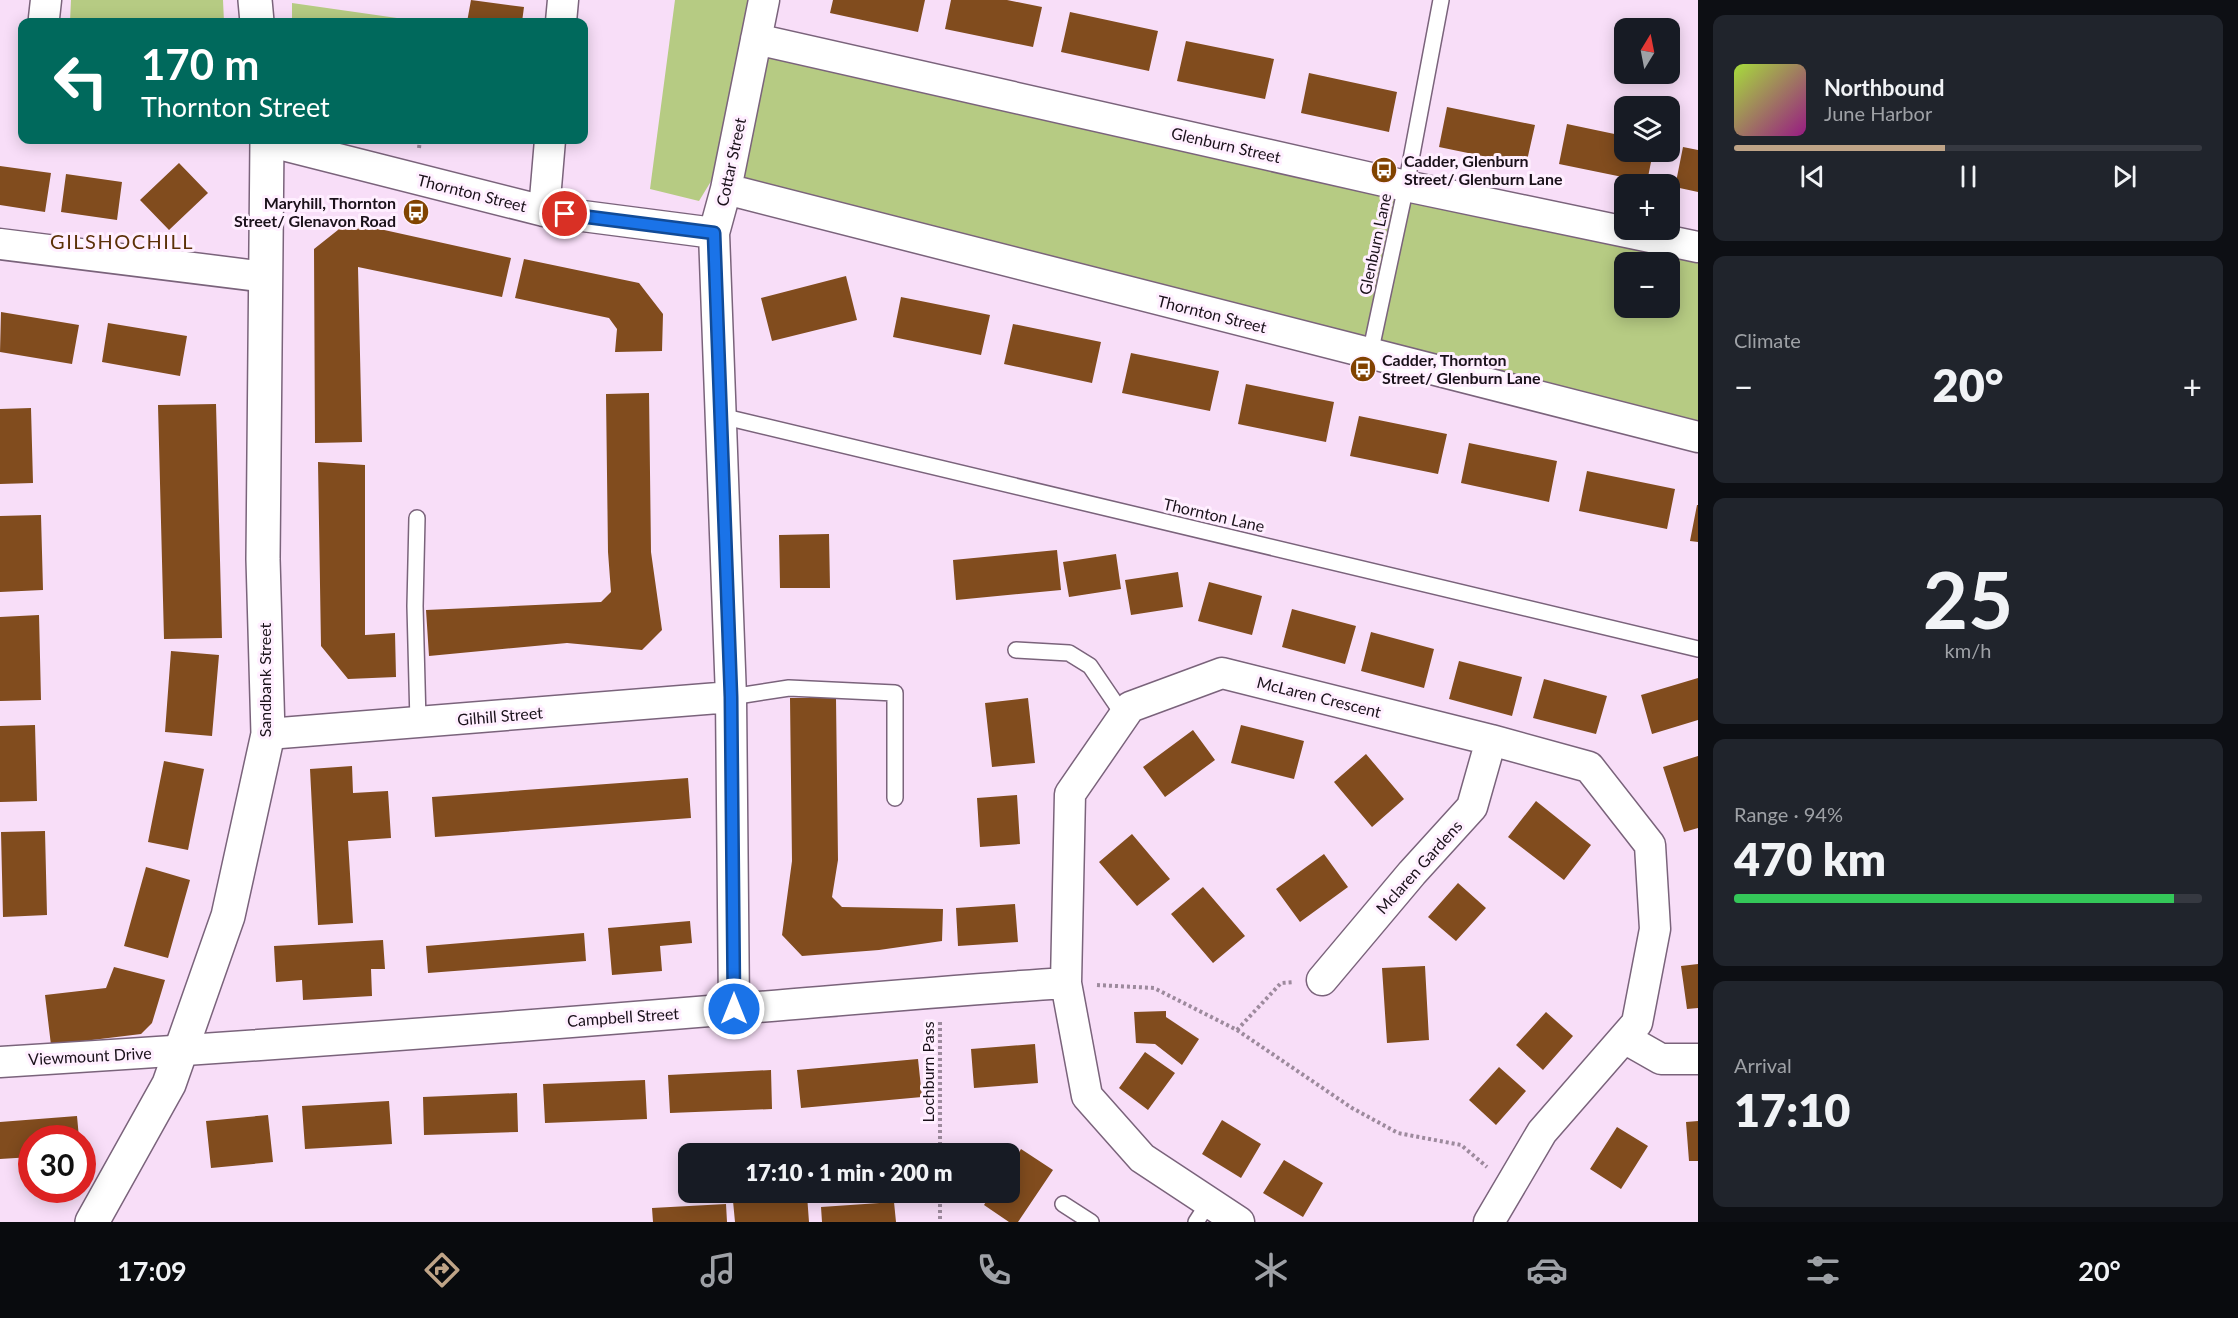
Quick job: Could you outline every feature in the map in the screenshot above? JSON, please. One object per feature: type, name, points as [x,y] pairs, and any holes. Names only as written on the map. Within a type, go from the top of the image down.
[{"type":"street","points":[[255,0],[257,18]]},
{"type":"street","points":[[561,18],[563,0]]},
{"type":"street","name":"Cottar Street","points":[[734,1009],[731,697],[714,233],[726,189],[764,0]]},
{"type":"street","name":"Glenburn Street","points":[[756,39],[1406,186],[1698,247]]},
{"type":"street","name":"Sandbank Street","points":[[92,1222],[169,1084],[228,916],[268,734],[263,559],[267,144]]},
{"type":"street","name":"Thornton Street","points":[[283,144],[544,211],[714,233]]},
{"type":"street","points":[[544,211],[550,144]]},
{"type":"street","name":"Thornton Street","points":[[726,189],[1698,437]]},
{"type":"street","points":[[0,244],[266,277]]},
{"type":"street","name":"McLaren Crescent","points":[[1239,1222],[1203,1212],[1142,1158],[1087,1096],[1066,982],[1070,794],[1130,707],[1222,673],[1491,740],[1589,767],[1650,845],[1655,929],[1637,1023],[1542,1132],[1489,1222]]},
{"type":"street","name":"Gilhill Street","points":[[268,734],[731,697]]},
{"type":"street","name":"Mclaren Gardens","points":[[1322,980],[1412,873],[1472,807],[1491,740]]},
{"type":"street","name":"Campbell Street","points":[[180,1051],[1066,982]]},
{"type":"street","points":[[1624,1038],[1661,1059],[1698,1059]]},
{"type":"street","name":"Viewmount Drive","points":[[0,1062],[180,1051]]},
{"type":"lane","name":"Glenburn Lane","points":[[1370,354],[1406,186],[1441,0]]},
{"type":"lane","name":"Thornton Lane","points":[[721,416],[1698,649]]},
{"type":"lane","points":[[417,518],[415,606],[418,722]]},
{"type":"lane","points":[[1016,650],[1069,653],[1090,666],[1124,716]]},
{"type":"lane","points":[[731,697],[789,688],[895,693],[895,798]]},
{"type":"lane","points":[[1063,1204],[1092,1222]]},
{"type":"path","points":[[1237,1030],[1281,983],[1322,980]]},
{"type":"path","points":[[1066,982],[1154,988],[1237,1030],[1352,1108],[1398,1133],[1461,1145],[1511,1185]]},
{"type":"path","name":"Lochburn Pass","points":[[940,991],[940,1143]]},
{"type":"path","points":[[940,1203],[940,1222]]},
{"type":"green space","points":[[71,0],[223,0],[224,18],[70,18]]},
{"type":"green space","points":[[675,0],[751,0],[743,43],[1404,189],[1370,352],[713,178],[699,201],[650,189]]},
{"type":"green space","points":[[292,3],[397,18],[292,18]]},
{"type":"green space","points":[[1409,189],[1614,232],[1614,240],[1651,240],[1698,250],[1698,433],[1374,353]]},
{"type":"building","points":[[471,0],[524,7],[523,18],[468,18]]},
{"type":"building","points":[[833,0],[925,0],[918,32],[830,13]]},
{"type":"building","points":[[951,0],[1007,0],[1042,7],[1033,47],[945,29]]},
{"type":"building","points":[[1070,12],[1158,31],[1149,71],[1061,52]]},
{"type":"building","points":[[1186,41],[1274,59],[1265,99],[1177,81]]},
{"type":"building","points":[[1309,73],[1397,92],[1389,132],[1301,113]]},
{"type":"building","points":[[1447,107],[1535,125],[1526,165],[1439,147]]},
{"type":"building","points":[[1567,124],[1614,134],[1614,162],[1651,162],[1649,174],[1614,175],[1559,164]]},
{"type":"building","points":[[1683,147],[1698,150],[1698,192],[1680,188],[1680,174],[1678,174]]},
{"type":"building","points":[[179,163],[208,193],[169,230],[140,200]]},
{"type":"building","points":[[0,166],[51,173],[45,212],[0,205]]},
{"type":"building","points":[[66,174],[122,182],[117,220],[61,212]]},
{"type":"building","points":[[348,222],[511,258],[502,297],[358,267],[362,442],[315,443],[314,249]]},
{"type":"building","points":[[524,259],[639,283],[663,314],[662,351],[615,352],[617,329],[609,318],[515,298]]},
{"type":"building","points":[[846,276],[857,320],[772,341],[761,298]]},
{"type":"building","points":[[901,297],[990,315],[981,355],[893,337]]},
{"type":"building","points":[[1,312],[79,325],[72,364],[0,352]]},
{"type":"building","points":[[108,323],[187,336],[180,376],[102,362]]},
{"type":"building","points":[[1013,324],[1101,342],[1092,383],[1004,364]]},
{"type":"building","points":[[1131,353],[1219,371],[1210,411],[1122,393]]},
{"type":"building","points":[[1246,384],[1334,402],[1326,442],[1238,424]]},
{"type":"building","points":[[649,393],[651,552],[662,630],[642,650],[567,643],[429,656],[426,610],[601,602],[611,592],[608,552],[606,394]]},
{"type":"building","points":[[216,404],[222,638],[164,639],[158,405]]},
{"type":"building","points":[[31,408],[33,483],[0,484],[0,409]]},
{"type":"building","points":[[1359,416],[1447,434],[1438,474],[1350,456]]},
{"type":"building","points":[[1469,443],[1557,461],[1549,502],[1461,483]]},
{"type":"building","points":[[318,462],[365,465],[365,635],[395,633],[396,677],[348,679],[321,646]]},
{"type":"building","points":[[1587,471],[1675,489],[1667,529],[1579,511]]},
{"type":"building","points":[[1698,505],[1698,542],[1690,541]]},
{"type":"building","points":[[41,515],[43,590],[0,592],[0,516]]},
{"type":"building","points":[[829,534],[830,588],[780,588],[779,535]]},
{"type":"building","points":[[1057,550],[1061,590],[956,600],[953,560]]},
{"type":"building","points":[[1116,554],[1121,589],[1069,597],[1063,562]]},
{"type":"building","points":[[1178,572],[1183,607],[1131,615],[1125,580]]},
{"type":"building","points":[[1209,582],[1262,596],[1252,635],[1198,621]]},
{"type":"building","points":[[1292,609],[1356,626],[1345,664],[1282,647]]},
{"type":"building","points":[[39,615],[41,700],[0,701],[0,617]]},
{"type":"building","points":[[1371,632],[1434,649],[1424,688],[1361,671]]},
{"type":"building","points":[[171,651],[219,655],[212,736],[165,732]]},
{"type":"building","points":[[1459,661],[1522,677],[1512,716],[1449,699]]},
{"type":"building","points":[[1698,678],[1698,720],[1652,734],[1641,695]]},
{"type":"building","points":[[1544,679],[1607,696],[1596,734],[1533,718]]},
{"type":"building","points":[[790,698],[836,698],[838,860],[832,897],[842,907],[943,909],[942,941],[879,950],[802,956],[782,935],[792,861]]},
{"type":"building","points":[[1028,698],[1035,763],[992,767],[985,703]]},
{"type":"building","points":[[35,725],[37,801],[0,802],[0,726]]},
{"type":"building","points":[[1241,725],[1304,741],[1294,779],[1231,763]]},
{"type":"building","points":[[1193,730],[1215,760],[1165,797],[1143,767]]},
{"type":"building","points":[[1366,754],[1404,799],[1372,827],[1334,782]]},
{"type":"building","points":[[1698,756],[1698,828],[1684,832],[1663,767]]},
{"type":"building","points":[[164,761],[204,769],[188,850],[148,842]]},
{"type":"building","points":[[352,766],[353,793],[388,791],[391,838],[348,841],[353,923],[318,925],[310,769]]},
{"type":"building","points":[[688,778],[691,818],[435,837],[432,797]]},
{"type":"building","points":[[1017,795],[1020,844],[980,847],[977,798]]},
{"type":"building","points":[[1536,801],[1591,845],[1564,880],[1508,837]]},
{"type":"building","points":[[45,831],[47,915],[3,917],[1,832]]},
{"type":"building","points":[[1132,834],[1170,879],[1137,906],[1099,862]]},
{"type":"building","points":[[1324,854],[1348,887],[1300,922],[1276,889]]},
{"type":"building","points":[[146,867],[190,880],[168,958],[124,946]]},
{"type":"building","points":[[1458,883],[1486,908],[1456,941],[1428,917]]},
{"type":"building","points":[[1203,887],[1245,936],[1213,963],[1171,914]]},
{"type":"building","points":[[1015,904],[1018,942],[958,946],[956,908]]},
{"type":"building","points":[[690,921],[692,943],[660,946],[662,971],[612,975],[608,928]]},
{"type":"building","points":[[584,933],[586,961],[428,973],[426,946]]},
{"type":"building","points":[[383,940],[385,969],[371,969],[372,996],[303,1000],[302,980],[276,982],[274,946]]},
{"type":"building","points":[[1698,964],[1698,1008],[1687,1009],[1681,966]]},
{"type":"building","points":[[1425,966],[1429,1040],[1387,1043],[1382,968]]},
{"type":"building","points":[[114,967],[165,980],[152,1023],[141,1034],[51,1045],[45,995],[106,988]]},
{"type":"building","points":[[1166,1011],[1166,1017],[1199,1039],[1182,1065],[1155,1044],[1136,1043],[1134,1012]]},
{"type":"building","points":[[1546,1012],[1573,1036],[1543,1070],[1516,1045]]},
{"type":"building","points":[[1035,1044],[1038,1083],[974,1088],[971,1049]]},
{"type":"building","points":[[1145,1052],[1175,1073],[1148,1110],[1119,1088]]},
{"type":"building","points":[[918,1059],[922,1097],[801,1108],[797,1070]]},
{"type":"building","points":[[1499,1067],[1526,1091],[1496,1125],[1469,1100]]},
{"type":"building","points":[[771,1070],[772,1109],[670,1113],[668,1075]]},
{"type":"building","points":[[645,1080],[647,1119],[545,1123],[543,1084]]},
{"type":"building","points":[[517,1093],[518,1132],[424,1135],[423,1097]]},
{"type":"building","points":[[389,1101],[392,1144],[305,1149],[302,1106]]},
{"type":"building","points":[[268,1115],[273,1162],[211,1168],[206,1121]]},
{"type":"building","points":[[77,1116],[78,1125],[18,1125],[18,1158],[0,1159],[0,1122]]},
{"type":"building","points":[[1222,1120],[1261,1144],[1241,1178],[1202,1154]]},
{"type":"building","points":[[1698,1121],[1698,1161],[1689,1161],[1686,1122]]},
{"type":"building","points":[[1617,1127],[1648,1146],[1621,1189],[1590,1169]]},
{"type":"building","points":[[1021,1149],[1053,1170],[1018,1222],[1009,1222],[984,1205],[985,1203],[1020,1203]]},
{"type":"building","points":[[1284,1160],[1323,1183],[1303,1217],[1263,1193]]},
{"type":"building","points":[[733,1203],[808,1203],[809,1222],[735,1222]]},
{"type":"building","points":[[894,1203],[896,1222],[822,1222],[821,1207]]},
{"type":"building","points":[[726,1204],[727,1222],[653,1222],[652,1208]]},
{"type":"place","name":"Cadder, Glenburn Street/ Glenburn Lane","points":[[1384,170]]},
{"type":"place","name":"Maryhill, Thornton Street/ Glenavon Road","points":[[416,212]]},
{"type":"place","name":"Cadder, Thornton Street/ Glenburn Lane","points":[[1363,369]]},
{"type":"district","name":"GILSHOCHILL","points":[[122,242]]},
{"type":"route","points":[[565,214],[714,233],[731,697],[734,1009]]}]
